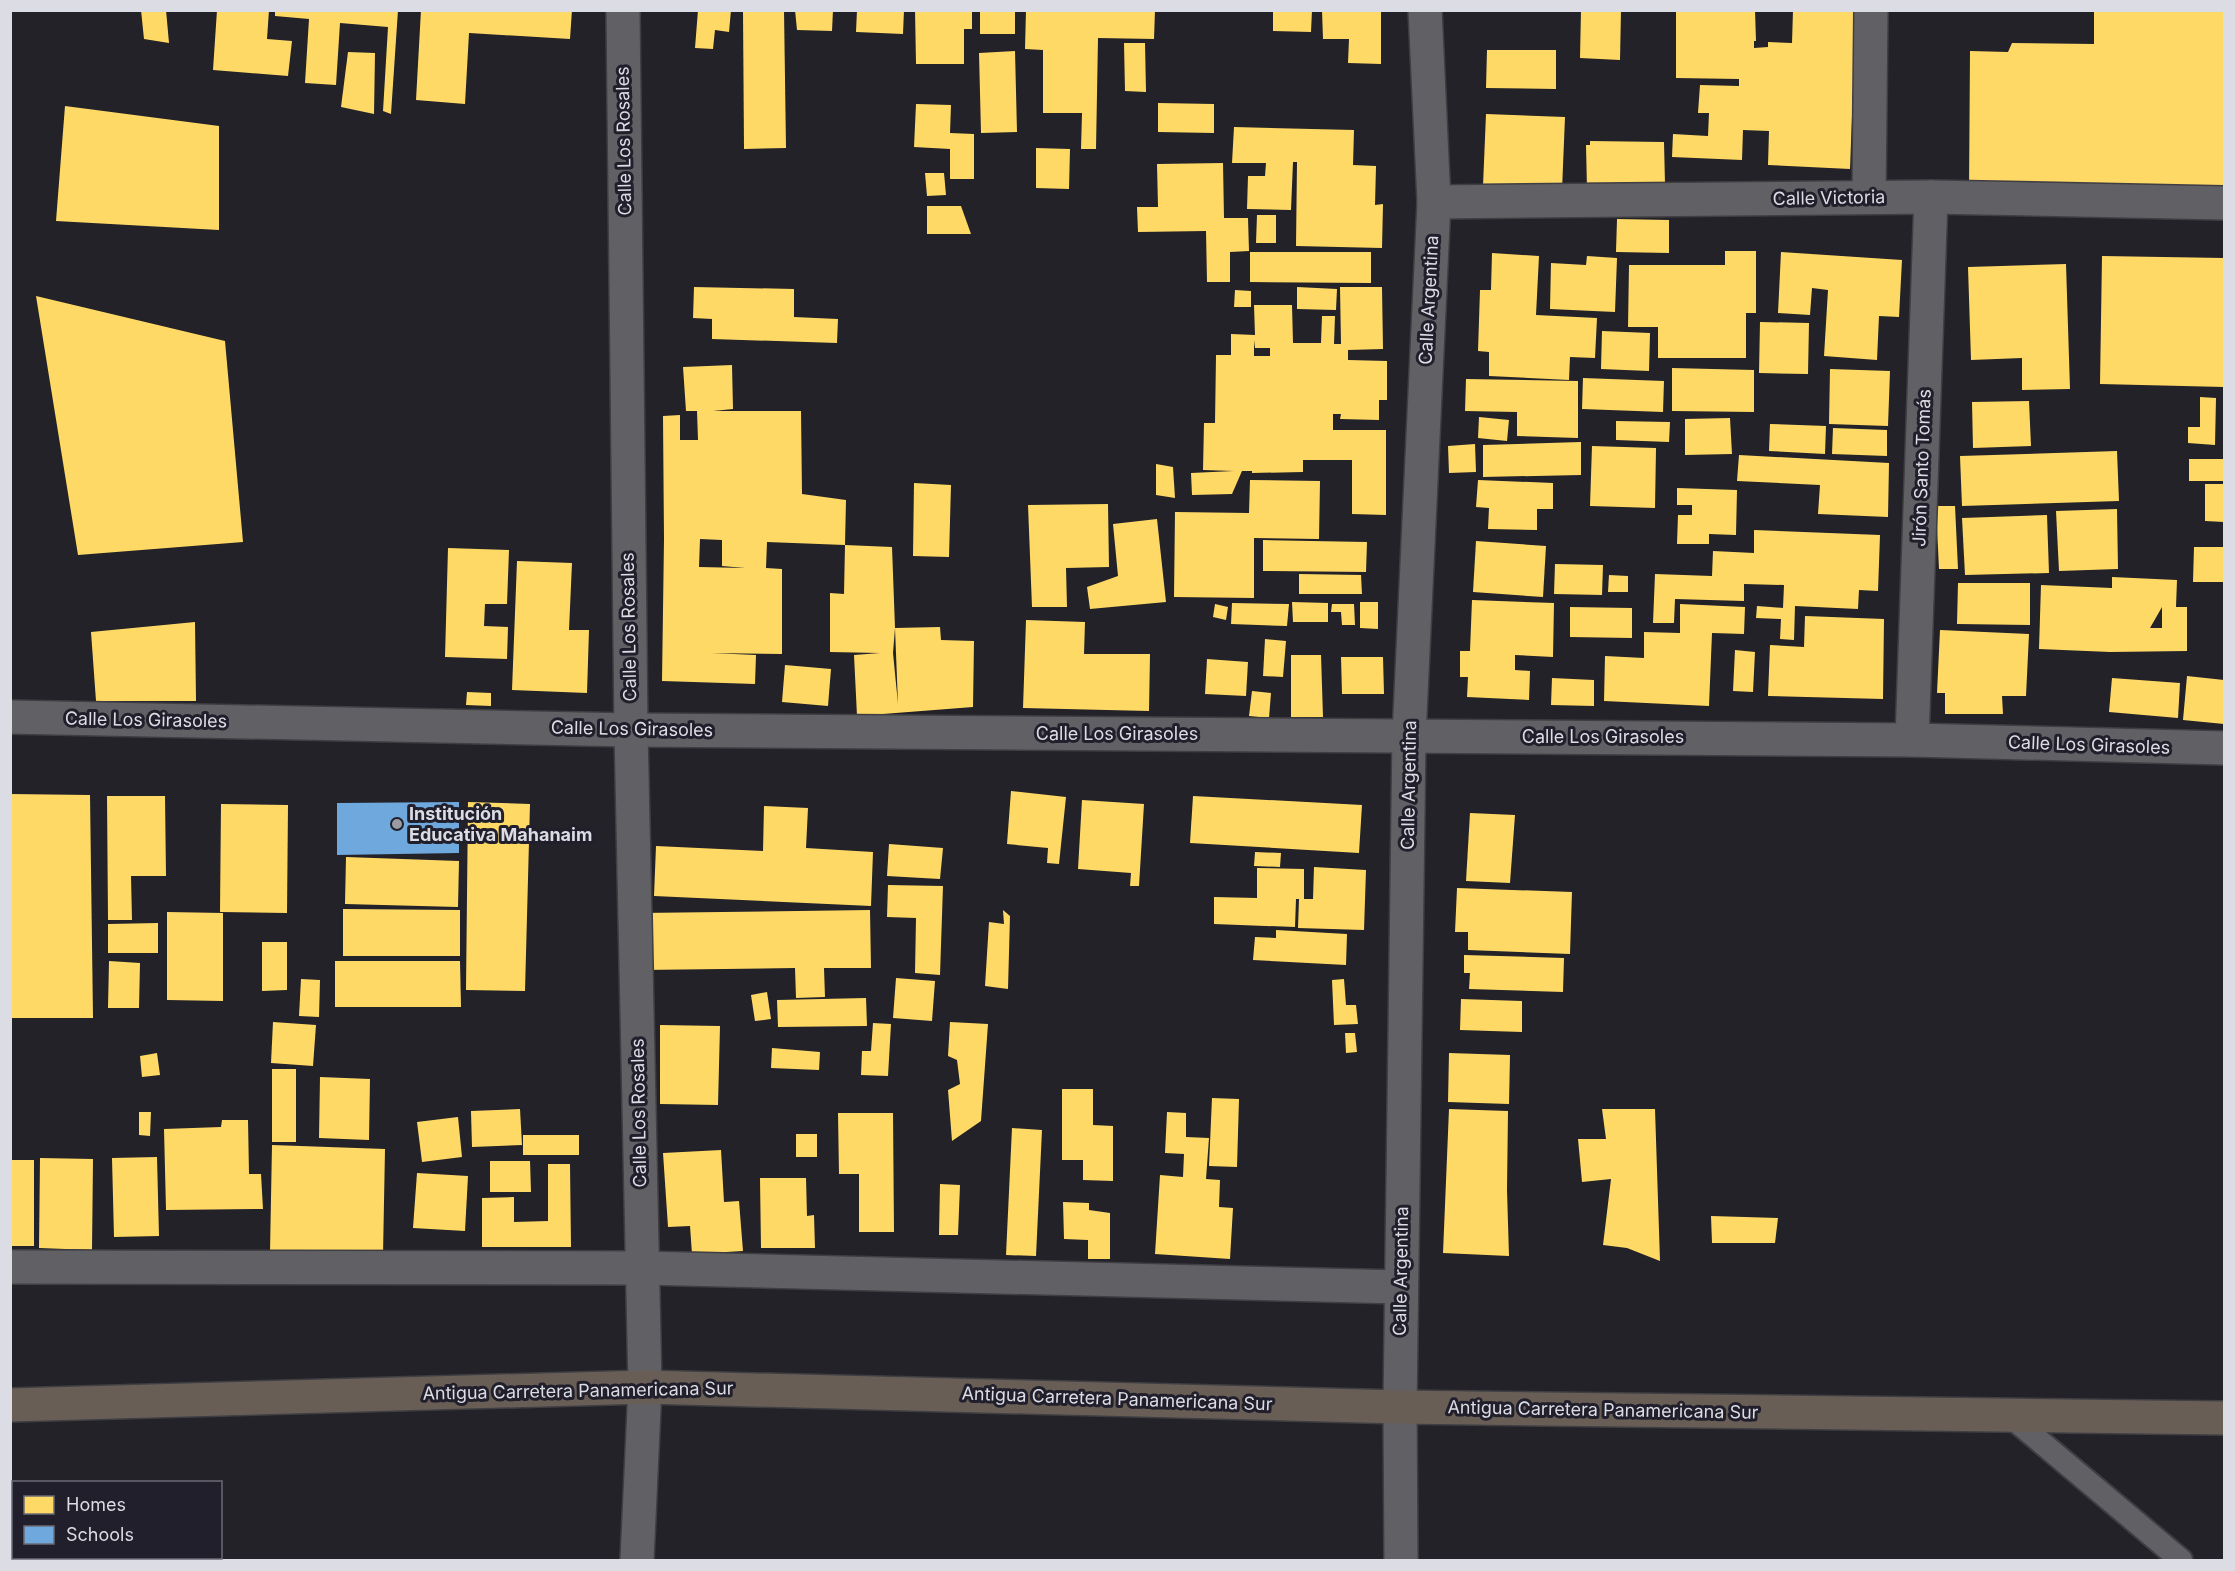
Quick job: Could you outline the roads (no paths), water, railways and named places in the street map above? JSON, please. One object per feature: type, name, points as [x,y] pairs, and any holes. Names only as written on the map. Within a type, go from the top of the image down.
[{"type":"highway","name":"Antigua Carretera Panamericana Sur","points":[[10,1405],[645,1387],[1400,1407],[2224,1418]]},
{"type":"street","name":"Calle Los Rosales","points":[[623,10],[630,730],[645,1387],[637,1560]]},
{"type":"street","name":"Calle Argentina","points":[[1401,1560],[1401,1287],[1409,736],[1434,202],[1425,10]]},
{"type":"street","points":[[1869,198],[1871,10]]},
{"type":"street","name":"Calle Victoria","points":[[1434,202],[1931,197],[2224,203]]},
{"type":"street","name":"Jirón Santo Tomás","points":[[1912,740],[1931,197]]},
{"type":"street","name":"Calle Los Girasoles","points":[[10,717],[630,730],[1912,740],[2224,748]]},
{"type":"street","points":[[10,1267],[643,1268],[1401,1287]]},
{"type":"lane","points":[[2010,1416],[2181,1560]]},
{"type":"place","name":"Institución Educativa Mahanaim","points":[[397,824]]}]
